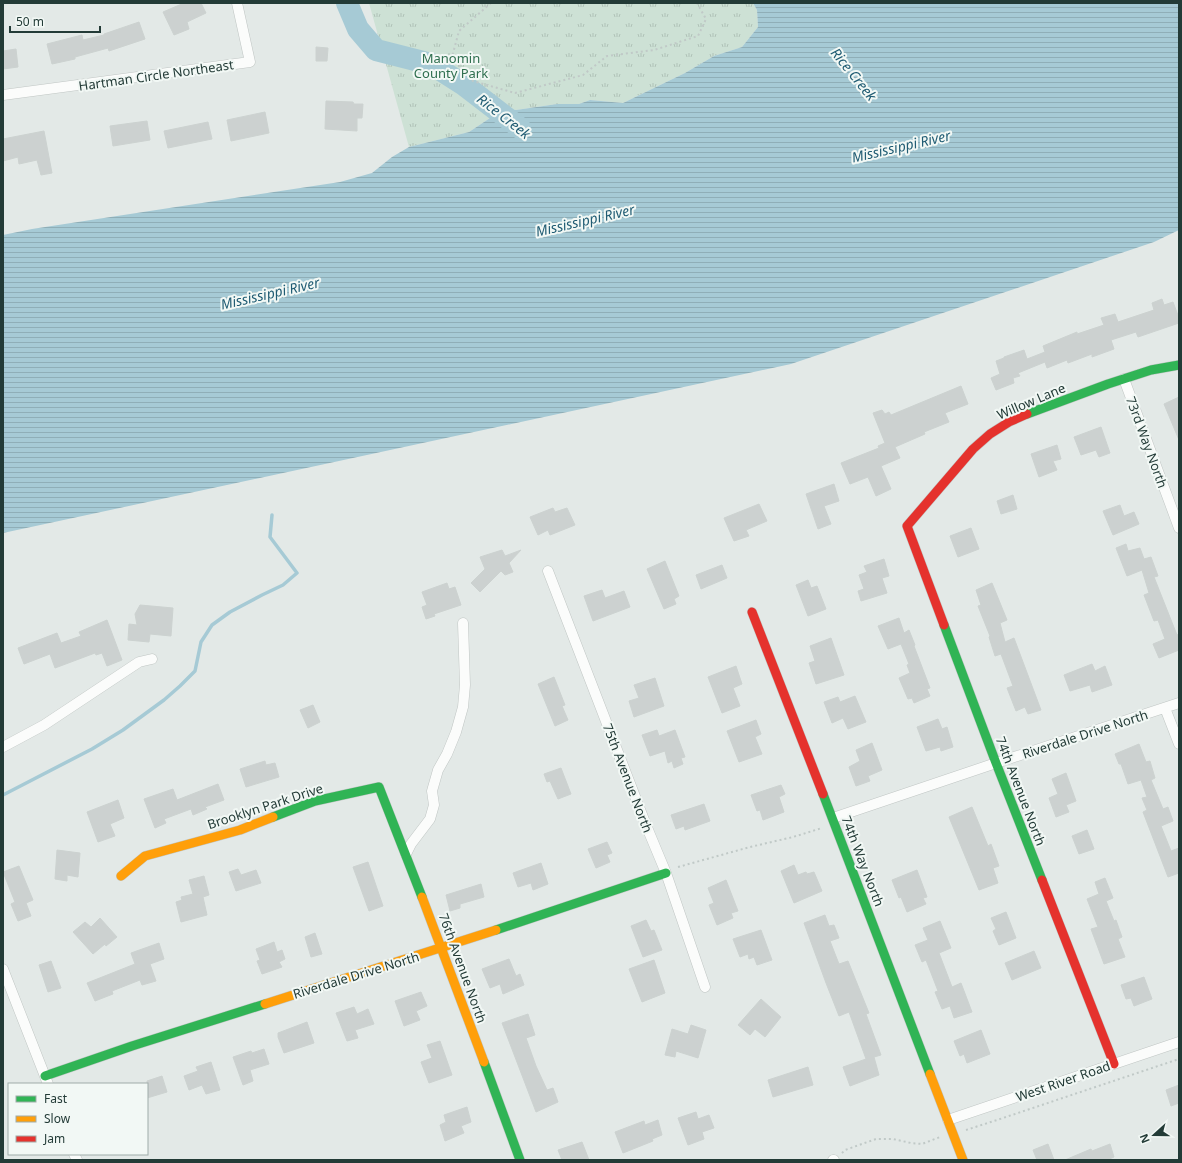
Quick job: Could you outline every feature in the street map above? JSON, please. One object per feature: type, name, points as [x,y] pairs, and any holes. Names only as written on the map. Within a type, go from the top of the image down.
[{"type":"street","name":"Hartman Circle Northeast","points":[[3,96],[250,62],[237,3]]},
{"type":"street","name":"Willow Lane","points":[[907,526],[973,449],[990,434],[1009,422],[1124,379],[1151,370],[1179,364]]},
{"type":"street","name":"73rd Way North","points":[[1124,379],[1179,528]]},
{"type":"street","name":"74th Avenue North","points":[[907,526],[996,762],[1114,1064]]},
{"type":"street","name":"75th Avenue North","points":[[548,571],[666,873],[705,987]]},
{"type":"street","name":"74th Way North","points":[[752,612],[834,821],[962,1160]]},
{"type":"street","points":[[406,854],[411,844],[430,819],[434,804],[432,791],[438,770],[447,754],[456,732],[463,707],[465,685],[463,623]]},
{"type":"street","points":[[3,747],[44,725],[139,662],[152,659]]},
{"type":"street","name":"Riverdale Drive North","points":[[834,821],[996,762],[1179,703]]},
{"type":"street","points":[[1165,708],[1179,744]]},
{"type":"street","name":"76th Avenue North","points":[[379,787],[442,948],[520,1160]]},
{"type":"street","name":"Brooklyn Park Drive","points":[[120,876],[145,856],[240,830],[315,801],[379,787]]},
{"type":"street","name":"Riverdale Drive North","points":[[47,1080],[107,1054],[542,916],[666,873]]},
{"type":"street","points":[[3,969],[47,1080]]},
{"type":"street","name":"West River Road","points":[[948,1120],[1179,1042]]},
{"type":"path","points":[[491,3],[459,32],[452,57],[472,81],[515,93],[583,75],[607,56],[654,50],[698,36],[706,19],[697,3]]},
{"type":"path","points":[[666,873],[675,868],[750,847],[793,838],[834,821]]},
{"type":"path","points":[[962,1131],[1179,1059]]},
{"type":"path","points":[[834,1160],[846,1150],[869,1141],[886,1138],[922,1144],[946,1135]]},
{"type":"green space","name":"Manomin County Park","points":[[369,3],[753,3],[757,10],[758,27],[742,47],[714,56],[685,73],[623,103],[590,100],[579,104],[557,104],[516,110],[497,108],[493,116],[469,132],[409,147]]},
{"type":"water","name":"Mississippi River","points":[[753,3],[1179,3],[1179,230],[1154,242],[791,364],[3,533],[3,235],[32,229],[340,182],[372,173],[392,157],[409,147],[469,132],[493,116],[497,108],[516,110],[557,104],[579,104],[590,100],[623,103],[685,73],[714,56],[742,47],[758,27],[757,10]]},
{"type":"building","points":[[184,3],[201,3],[206,13],[187,22],[189,29],[174,35],[163,12]]},
{"type":"building","points":[[139,22],[145,39],[109,51],[108,48],[75,57],[75,59],[52,64],[47,44],[82,35],[83,40],[104,35]]},
{"type":"building","points":[[316,47],[328,48],[327,61],[316,61]]},
{"type":"building","points":[[16,49],[18,67],[3,69],[3,51]]},
{"type":"building","points":[[326,101],[363,104],[362,118],[357,118],[357,131],[325,129]]},
{"type":"building","points":[[265,112],[269,133],[231,141],[227,120]]},
{"type":"building","points":[[147,121],[150,140],[113,146],[110,126]]},
{"type":"building","points":[[208,122],[212,139],[168,148],[164,131]]},
{"type":"building","points":[[44,131],[52,173],[41,175],[37,160],[19,164],[18,157],[3,161],[3,139]]},
{"type":"building","points":[[1162,299],[1164,305],[1173,302],[1179,318],[1179,323],[1138,337],[1136,332],[1111,340],[1114,349],[1092,357],[1092,354],[1068,363],[1067,360],[1047,368],[1045,362],[1018,373],[1020,376],[1013,378],[1014,383],[996,390],[991,378],[1000,374],[996,361],[1024,350],[1027,359],[1045,352],[1043,346],[1077,332],[1077,334],[1104,325],[1101,318],[1115,314],[1118,322],[1154,310],[1152,303]]},
{"type":"building","points":[[961,386],[968,404],[945,413],[949,422],[924,432],[925,434],[895,447],[900,458],[881,466],[891,489],[876,496],[868,477],[850,484],[841,463],[879,448],[878,446],[885,443],[873,413],[882,410],[885,414],[889,412],[891,415]]},
{"type":"building","points":[[1179,397],[1179,440],[1164,404]]},
{"type":"building","points":[[1101,427],[1110,453],[1099,457],[1096,450],[1081,455],[1074,437]]},
{"type":"building","points":[[1057,445],[1061,459],[1053,461],[1057,470],[1039,477],[1031,454]]},
{"type":"building","points":[[834,484],[839,501],[824,506],[831,524],[818,529],[806,494]]},
{"type":"building","points":[[1013,495],[1017,509],[1001,514],[997,501]]},
{"type":"building","points":[[759,504],[767,521],[746,530],[749,536],[734,541],[724,518]]},
{"type":"building","points":[[1120,505],[1124,516],[1134,512],[1139,524],[1113,535],[1103,511]]},
{"type":"building","points":[[553,508],[555,512],[567,508],[575,525],[550,535],[548,530],[538,535],[530,517]]},
{"type":"building","points":[[971,528],[979,549],[958,557],[950,536]]},
{"type":"building","points":[[1126,544],[1128,551],[1140,548],[1144,559],[1151,557],[1158,576],[1154,577],[1177,635],[1179,634],[1179,650],[1159,658],[1153,644],[1165,639],[1158,620],[1154,621],[1144,595],[1149,593],[1142,570],[1127,576],[1116,548]]},
{"type":"building","points":[[502,550],[505,556],[521,550],[509,563],[513,572],[505,575],[501,571],[480,592],[471,583],[485,569],[480,557]]},
{"type":"building","points":[[884,559],[889,576],[882,578],[887,593],[861,601],[858,591],[864,589],[859,575],[867,572],[864,566]]},
{"type":"building","points":[[665,561],[679,596],[674,599],[676,604],[664,609],[647,569]]},
{"type":"building","points":[[722,565],[727,578],[701,589],[696,575]]},
{"type":"building","points":[[808,580],[811,588],[817,586],[826,609],[808,616],[796,585]]},
{"type":"building","points":[[447,583],[449,589],[455,587],[461,605],[434,614],[435,616],[426,619],[422,607],[427,605],[422,592]]},
{"type":"building","points":[[992,583],[1007,620],[1000,623],[1005,642],[1014,638],[1041,710],[1028,714],[1025,707],[1016,711],[1007,688],[1013,686],[1001,654],[995,656],[989,637],[990,636],[978,606],[981,605],[976,590]]},
{"type":"building","points":[[602,590],[605,598],[624,591],[630,607],[593,621],[584,596]]},
{"type":"building","points":[[140,605],[173,608],[171,636],[150,634],[149,642],[128,640],[129,624],[137,625],[135,614]]},
{"type":"building","points":[[899,618],[904,633],[909,630],[930,688],[927,689],[930,696],[914,703],[912,698],[908,699],[899,678],[910,673],[907,665],[909,664],[901,644],[888,649],[878,626]]},
{"type":"building","points":[[107,620],[122,660],[107,666],[102,653],[96,655],[95,653],[55,668],[50,654],[24,664],[18,648],[57,633],[61,643],[81,636],[79,632]]},
{"type":"building","points":[[831,638],[844,675],[816,684],[809,663],[815,661],[810,646]]},
{"type":"building","points":[[1092,664],[1095,671],[1105,666],[1112,685],[1092,692],[1090,685],[1070,691],[1064,675]]},
{"type":"building","points":[[736,666],[742,684],[733,688],[740,706],[722,713],[708,677]]},
{"type":"building","points":[[554,677],[565,705],[562,706],[568,720],[555,726],[538,684]]},
{"type":"building","points":[[655,678],[664,706],[634,717],[629,701],[639,698],[634,685]]},
{"type":"building","points":[[855,696],[866,722],[848,729],[843,718],[832,723],[824,702],[838,697],[840,702]]},
{"type":"building","points":[[313,705],[320,722],[308,728],[300,710]]},
{"type":"building","points":[[938,719],[942,729],[947,727],[953,747],[941,751],[940,747],[926,751],[917,727]]},
{"type":"building","points":[[756,720],[761,734],[755,737],[762,754],[739,762],[727,731]]},
{"type":"building","points":[[657,730],[659,736],[675,730],[685,757],[681,758],[683,764],[674,768],[672,761],[668,763],[665,751],[650,756],[642,735]]},
{"type":"building","points":[[872,743],[882,770],[868,776],[870,781],[856,786],[849,767],[860,761],[856,750]]},
{"type":"building","points":[[1139,744],[1146,762],[1150,761],[1155,778],[1151,780],[1163,809],[1168,807],[1173,821],[1161,826],[1171,851],[1179,848],[1179,873],[1168,877],[1143,812],[1147,810],[1142,798],[1147,797],[1141,780],[1128,784],[1121,764],[1119,764],[1115,754]]},
{"type":"building","points":[[265,761],[266,765],[275,763],[279,777],[246,787],[240,769]]},
{"type":"building","points":[[561,768],[571,794],[558,799],[550,781],[547,782],[544,774]]},
{"type":"building","points":[[1066,773],[1076,801],[1066,805],[1069,812],[1056,817],[1049,798],[1058,794],[1052,779]]},
{"type":"building","points":[[218,784],[224,800],[205,807],[207,809],[193,815],[191,809],[164,819],[166,823],[155,828],[144,799],[173,789],[177,800]]},
{"type":"building","points":[[781,785],[785,794],[779,797],[784,812],[763,820],[760,810],[757,811],[751,795]]},
{"type":"building","points":[[118,800],[124,818],[110,824],[115,836],[98,842],[87,812]]},
{"type":"building","points":[[704,804],[710,821],[685,830],[684,826],[676,829],[671,815]]},
{"type":"building","points":[[972,807],[988,846],[991,844],[999,866],[993,868],[998,883],[979,890],[949,817]]},
{"type":"building","points":[[1087,830],[1094,849],[1079,854],[1072,836]]},
{"type":"building","points":[[607,842],[612,853],[607,855],[610,862],[596,868],[588,849]]},
{"type":"building","points":[[57,850],[80,853],[78,877],[67,875],[67,881],[55,879]]},
{"type":"building","points":[[368,862],[383,906],[369,911],[353,867]]},
{"type":"building","points":[[541,863],[548,884],[533,890],[531,883],[518,887],[513,873]]},
{"type":"building","points":[[794,865],[798,875],[806,872],[807,874],[814,872],[822,891],[794,903],[781,871]]},
{"type":"building","points":[[19,866],[33,900],[26,903],[31,916],[18,921],[11,904],[15,902],[3,872]]},
{"type":"building","points":[[238,869],[241,875],[256,870],[261,883],[236,891],[229,872]]},
{"type":"building","points":[[917,870],[927,897],[923,898],[926,904],[907,912],[901,897],[899,898],[892,880]]},
{"type":"building","points":[[204,876],[209,895],[203,897],[207,915],[181,922],[176,902],[182,900],[181,897],[193,894],[189,880]]},
{"type":"building","points":[[1105,878],[1113,898],[1106,901],[1114,921],[1116,920],[1122,937],[1118,939],[1125,957],[1104,964],[1091,929],[1098,927],[1087,899],[1099,894],[1095,882]]},
{"type":"building","points":[[726,880],[738,911],[731,913],[733,918],[717,925],[709,905],[714,903],[708,888]]},
{"type":"building","points":[[481,884],[484,897],[460,904],[460,908],[450,911],[446,895]]},
{"type":"building","points":[[1006,912],[1016,938],[999,945],[993,931],[996,929],[991,918]]},
{"type":"building","points":[[825,915],[829,926],[834,925],[839,938],[830,941],[839,964],[848,961],[869,1013],[866,1014],[881,1055],[874,1057],[879,1075],[850,1086],[843,1067],[866,1059],[849,1012],[839,1016],[804,923]]},
{"type":"building","points":[[100,918],[117,937],[106,946],[105,944],[93,954],[73,932],[85,922],[91,927]]},
{"type":"building","points":[[646,920],[651,931],[654,930],[662,950],[643,957],[631,926]]},
{"type":"building","points":[[940,921],[951,948],[939,953],[952,987],[961,983],[972,1012],[954,1018],[950,1006],[942,1009],[935,992],[938,991],[926,960],[922,962],[915,945],[928,940],[923,928]]},
{"type":"building","points":[[761,930],[772,960],[757,965],[754,957],[749,959],[748,954],[740,957],[733,939]]},
{"type":"building","points":[[315,933],[322,954],[311,957],[305,937]]},
{"type":"building","points":[[274,942],[277,952],[282,950],[285,959],[279,962],[282,967],[262,974],[257,961],[260,960],[256,949]]},
{"type":"building","points":[[159,943],[164,959],[150,964],[156,981],[142,985],[140,980],[112,991],[113,994],[95,1001],[87,983],[135,964],[131,953]]},
{"type":"building","points":[[1034,951],[1041,968],[1012,980],[1005,963]]},
{"type":"building","points":[[509,959],[516,976],[520,974],[524,985],[503,994],[500,984],[490,988],[482,969]]},
{"type":"building","points":[[654,960],[665,993],[642,1002],[629,969]]},
{"type":"building","points":[[51,961],[61,988],[48,992],[39,965]]},
{"type":"building","points":[[1144,977],[1152,999],[1134,1006],[1131,998],[1126,999],[1121,985]]},
{"type":"building","points":[[421,992],[427,1006],[416,1011],[420,1020],[404,1026],[395,1001]]},
{"type":"building","points":[[761,999],[781,1017],[765,1037],[755,1029],[750,1035],[738,1025]]},
{"type":"building","points":[[354,1007],[357,1014],[368,1009],[374,1024],[355,1030],[358,1038],[347,1041],[336,1013]]},
{"type":"building","points":[[528,1014],[535,1035],[526,1038],[536,1066],[547,1090],[553,1088],[558,1102],[536,1112],[502,1023]]},
{"type":"building","points":[[307,1022],[314,1043],[284,1053],[278,1033]]},
{"type":"building","points":[[691,1025],[706,1030],[698,1058],[676,1051],[675,1057],[665,1055],[672,1029],[688,1034]]},
{"type":"building","points":[[981,1030],[990,1054],[967,1063],[964,1054],[960,1056],[954,1041]]},
{"type":"building","points":[[440,1041],[452,1075],[429,1083],[421,1062],[432,1058],[427,1045]]},
{"type":"building","points":[[264,1049],[269,1064],[250,1070],[253,1081],[243,1085],[233,1057],[251,1051],[252,1053]]},
{"type":"building","points":[[211,1062],[220,1090],[206,1094],[202,1085],[189,1090],[184,1076],[198,1071],[196,1067]]},
{"type":"building","points":[[808,1067],[813,1085],[773,1097],[768,1080]]},
{"type":"building","points":[[162,1076],[167,1092],[148,1098],[147,1081]]},
{"type":"building","points":[[1179,1085],[1179,1103],[1171,1106],[1166,1090]]},
{"type":"building","points":[[467,1107],[471,1122],[461,1126],[464,1133],[445,1141],[440,1125],[446,1122],[444,1115]]},
{"type":"building","points":[[696,1112],[698,1119],[709,1115],[714,1128],[702,1132],[704,1139],[688,1145],[678,1118]]},
{"type":"building","points":[[658,1120],[662,1135],[652,1139],[653,1141],[623,1153],[615,1132],[644,1121],[645,1125]]},
{"type":"building","points":[[582,1142],[589,1160],[562,1160],[558,1150]]},
{"type":"building","points":[[1048,1144],[1054,1160],[1037,1160],[1033,1150]]},
{"type":"building","points":[[1110,1144],[1114,1157],[1107,1160],[1065,1160],[1091,1149],[1092,1151]]},
{"type":"waterway","name":"Rice Creek","points":[[347,3],[358,29],[376,50],[431,64],[464,85],[520,128]]},
{"type":"waterway","points":[[3,795],[92,749],[123,730],[164,700],[195,671],[201,642],[212,625],[230,612],[283,585],[297,573],[270,537],[272,515]]},
{"type":"traffic: fast","points":[[1027,414],[1151,370],[1179,365]]},
{"type":"traffic: fast","points":[[944,625],[1042,880]]},
{"type":"traffic: fast","points":[[273,817],[315,801],[379,787],[422,897]]},
{"type":"traffic: fast","points":[[823,794],[930,1074]]},
{"type":"traffic: fast","points":[[496,930],[666,873]]},
{"type":"traffic: fast","points":[[45,1076],[132,1046],[265,1004]]},
{"type":"traffic: fast","points":[[484,1062],[520,1160]]},
{"type":"traffic: slow","points":[[121,876],[145,856],[240,830],[273,817]]},
{"type":"traffic: slow","points":[[422,897],[484,1062]]},
{"type":"traffic: slow","points":[[265,1004],[496,930]]},
{"type":"traffic: slow","points":[[930,1074],[963,1160]]},
{"type":"traffic: jam","points":[[944,625],[907,526],[973,449],[990,434],[1009,422],[1027,414]]},
{"type":"traffic: jam","points":[[752,612],[823,794]]},
{"type":"traffic: jam","points":[[1042,880],[1114,1064]]}]
